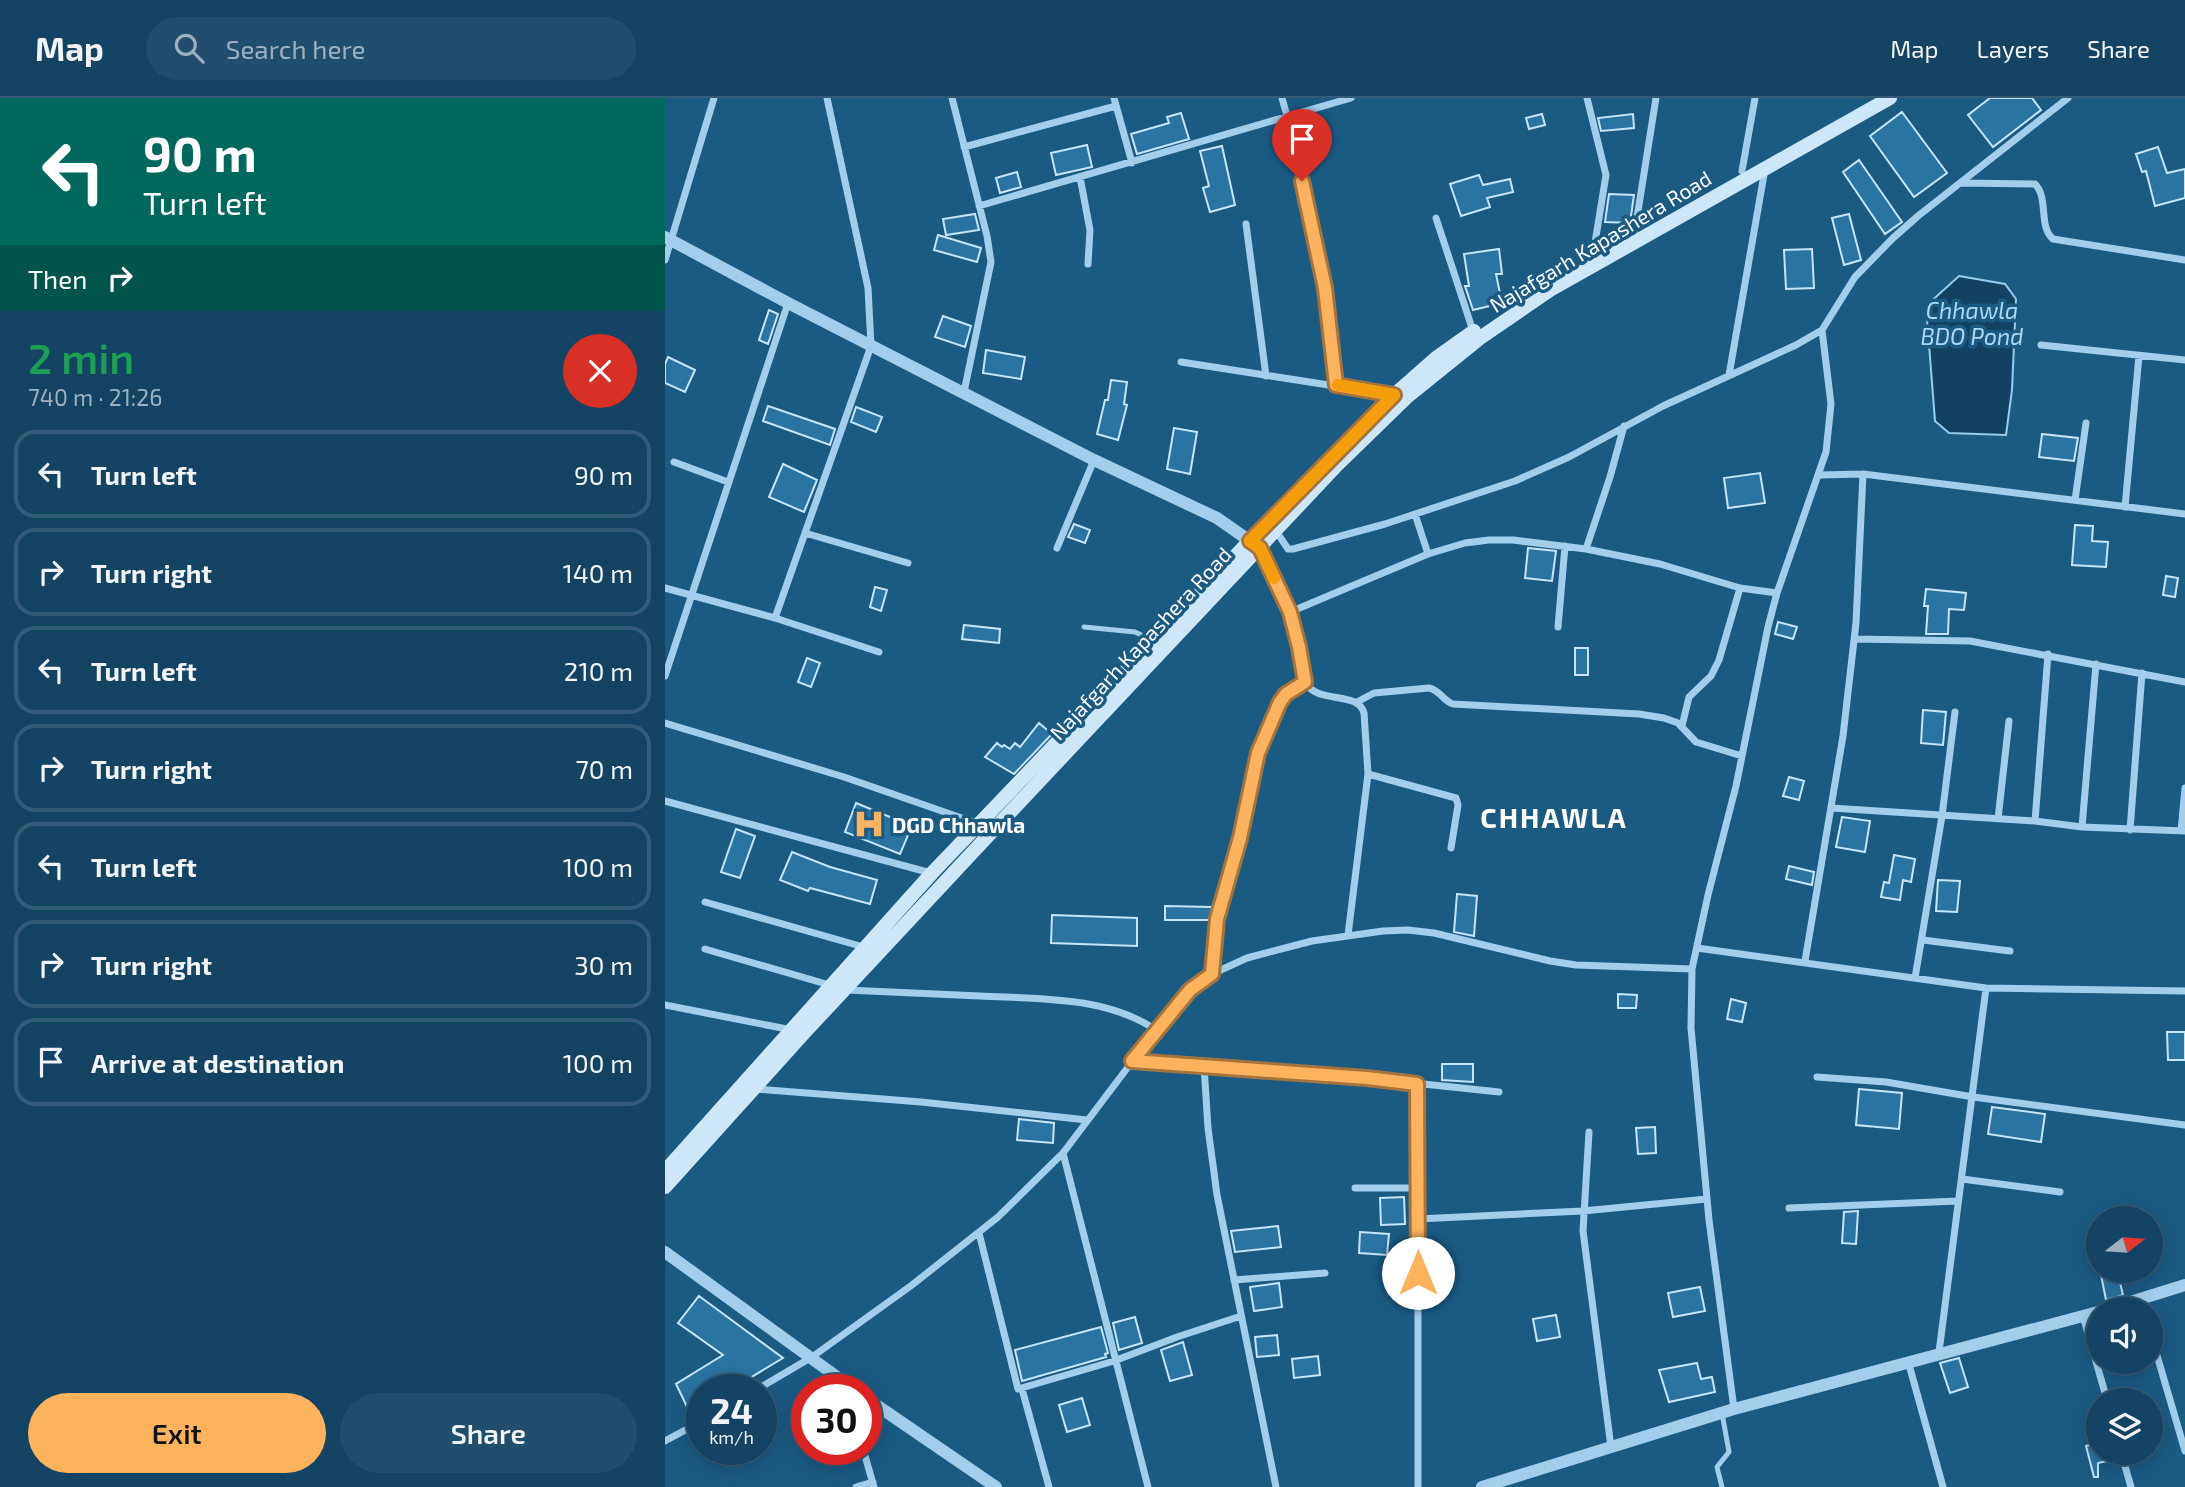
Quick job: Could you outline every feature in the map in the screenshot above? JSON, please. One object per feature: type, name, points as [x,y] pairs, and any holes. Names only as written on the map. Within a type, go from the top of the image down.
[{"type":"main road","points":[[665,1171],[793,1030],[840,988],[867,948],[932,873],[1154,641],[1255,545],[1394,395],[1436,358],[1511,304],[1635,230],[1872,98]]},
{"type":"main road","name":"Najafgarh Kapashera Road","points":[[665,1187],[754,1089],[840,988],[1255,545],[1276,531],[1337,465],[1408,396],[1480,338],[1561,284],[1890,98]]},
{"type":"street","points":[[665,260],[668,238],[714,98]]},
{"type":"street","points":[[775,618],[871,346],[868,288],[827,98]]},
{"type":"street","points":[[952,98],[991,250],[988,288],[964,392]]},
{"type":"street","points":[[1282,98],[1325,288],[1336,385]]},
{"type":"street","points":[[979,206],[1351,98]]},
{"type":"street","points":[[1587,98],[1606,175],[1594,255]]},
{"type":"street","points":[[1635,230],[1656,98]]},
{"type":"street","points":[[1742,171],[1755,98]]},
{"type":"street","points":[[1276,531],[1288,550],[1293,549],[1415,514],[1524,477],[1569,457],[1624,426],[1729,375],[1796,345],[1822,330],[1855,278],[1918,216],[2068,98]]},
{"type":"street","points":[[964,147],[1115,102],[1132,163]]},
{"type":"street","points":[[1729,375],[1765,169]]},
{"type":"street","points":[[1080,177],[1090,230],[1088,264]]},
{"type":"street","points":[[1960,183],[2035,184],[2041,191],[2047,230],[2053,239],[2185,260]]},
{"type":"street","points":[[1436,218],[1473,331]]},
{"type":"street","points":[[1246,224],[1266,376]]},
{"type":"street","points":[[668,238],[787,303],[1094,460],[1217,518],[1255,545],[1290,612],[1305,682],[1319,694],[1357,702],[1364,713],[1368,774],[1348,935]]},
{"type":"street","points":[[665,676],[787,303]]},
{"type":"street","points":[[1728,1411],[1691,1028],[1692,969],[1777,593],[1821,475],[1826,452],[1831,404],[1822,330]]},
{"type":"street","points":[[2041,345],[2185,360]]},
{"type":"street","points":[[2125,507],[2139,356]]},
{"type":"street","points":[[1181,362],[1394,395]]},
{"type":"street","points":[[2075,500],[2086,423]]},
{"type":"street","points":[[1585,549],[1624,426]]},
{"type":"street","points":[[1057,548],[1094,460]]},
{"type":"street","points":[[674,462],[728,482]]},
{"type":"street","points":[[1821,475],[1863,474],[2185,514]]},
{"type":"street","points":[[1805,961],[1843,736],[1854,639],[1863,474]]},
{"type":"street","points":[[1415,514],[1428,554]]},
{"type":"street","points":[[805,533],[908,564]]},
{"type":"street","points":[[1290,612],[1428,554],[1465,543],[1489,540],[1513,540],[1585,549],[1660,564],[1740,588],[1777,593]]},
{"type":"street","points":[[1558,627],[1565,546]]},
{"type":"street","points":[[665,588],[775,618],[879,652]]},
{"type":"street","points":[[1682,726],[1689,697],[1711,676],[1719,660],[1740,588]]},
{"type":"street","points":[[1854,639],[1970,641],[2185,682]]},
{"type":"street","points":[[2035,821],[2047,654]]},
{"type":"street","points":[[2082,827],[2096,664]]},
{"type":"street","points":[[2130,830],[2142,673]]},
{"type":"street","points":[[1212,974],[1217,919],[1240,838],[1258,753],[1280,702],[1286,694],[1305,682]]},
{"type":"street","points":[[1357,702],[1374,693],[1429,688],[1435,689],[1453,704],[1614,711],[1664,718],[1682,726],[1696,742],[1742,756]]},
{"type":"street","points":[[1915,978],[1943,816],[1955,712]]},
{"type":"street","points":[[1999,819],[2009,721]]},
{"type":"street","points":[[665,723],[844,777],[980,824]]},
{"type":"street","points":[[1368,774],[1455,797],[1458,805],[1451,848]]},
{"type":"street","points":[[1831,808],[2035,821],[2082,827],[2183,831],[2185,788]]},
{"type":"street","points":[[665,801],[932,873]]},
{"type":"street","points":[[705,902],[867,948]]},
{"type":"street","points":[[777,1377],[812,1357],[912,1285],[1017,1200],[1063,1153],[1156,1030],[1190,990],[1212,974],[1247,958],[1277,948],[1383,930],[1434,933],[1576,965],[1692,969]]},
{"type":"street","points":[[1923,940],[2010,951]]},
{"type":"street","points":[[1697,948],[1986,988],[2185,991]]},
{"type":"street","points":[[705,949],[840,988],[1076,1003],[1126,1013],[1156,1030]]},
{"type":"street","points":[[1939,1353],[1986,988]]},
{"type":"street","points":[[665,1005],[793,1030]]},
{"type":"street","points":[[1132,1061],[1499,1092]]},
{"type":"street","points":[[1203,1066],[1211,1160],[1276,1487]]},
{"type":"street","points":[[1817,1077],[1886,1082],[1973,1097],[2185,1125]]},
{"type":"street","points":[[1417,1084],[1418,1487]]},
{"type":"street","points":[[754,1089],[935,1103],[1087,1120]]},
{"type":"street","points":[[1589,1132],[1583,1211],[1585,1255],[1611,1447]]},
{"type":"street","points":[[1063,1153],[1148,1487]]},
{"type":"street","points":[[1962,1179],[2060,1192]]},
{"type":"street","points":[[1355,1188],[1416,1188]]},
{"type":"street","points":[[1418,1220],[1583,1211],[1707,1199]]},
{"type":"street","points":[[1789,1208],[1958,1201]]},
{"type":"street","points":[[979,1233],[1016,1387],[1023,1389],[1114,1361],[1241,1317]]},
{"type":"street","points":[[665,1252],[812,1357],[831,1374]]},
{"type":"street","points":[[1234,1280],[1325,1273]]},
{"type":"street","points":[[2158,1297],[2185,1284]]},
{"type":"street","points":[[1482,1487],[1728,1411],[2086,1315]]},
{"type":"street","points":[[2083,1316],[2103,1388]]},
{"type":"street","points":[[1908,1361],[1943,1487]]},
{"type":"street","points":[[2162,1374],[2185,1451]]},
{"type":"street","points":[[1023,1389],[1049,1487]]},
{"type":"street","points":[[882,1409],[996,1487]]},
{"type":"street","points":[[665,1441],[686,1430]]},
{"type":"street","points":[[856,1487],[873,1485],[867,1465]]},
{"type":"street","points":[[2125,1465],[2131,1487]]},
{"type":"lane","points":[[1084,628],[1135,632],[1154,641]]},
{"type":"lane","points":[[1722,1487],[1717,1467],[1729,1452],[1728,1411]]},
{"type":"water","name":"Chhawla BDO Pond","points":[[1959,276],[2005,284],[2016,299],[2012,390],[2006,435],[1949,433],[1935,421],[1926,306]]},
{"type":"building","points":[[1990,98],[2032,98],[2041,110],[1993,147],[1968,115]]},
{"type":"building","points":[[1902,112],[1947,173],[1914,197],[1870,136]]},
{"type":"building","points":[[1181,113],[1189,139],[1137,154],[1131,134],[1169,123],[1167,117]]},
{"type":"building","points":[[1542,114],[1545,125],[1529,129],[1526,118]]},
{"type":"building","points":[[1633,114],[1634,128],[1601,131],[1598,118]]},
{"type":"building","points":[[1087,145],[1092,167],[1056,175],[1051,153]]},
{"type":"building","points":[[1222,146],[1235,205],[1210,212],[1203,188],[1209,186],[1200,151]]},
{"type":"building","points":[[2158,147],[2167,173],[2185,169],[2185,198],[2155,206],[2146,171],[2142,172],[2136,154]]},
{"type":"building","points":[[1859,160],[1902,222],[1885,234],[1843,172]]},
{"type":"building","points":[[1017,172],[1021,187],[1000,193],[996,178]]},
{"type":"building","points":[[1479,175],[1483,185],[1510,179],[1513,192],[1487,198],[1490,207],[1461,216],[1450,184]]},
{"type":"building","points":[[1609,194],[1634,195],[1630,223],[1605,222]]},
{"type":"building","points":[[975,214],[979,230],[946,235],[943,219]]},
{"type":"building","points":[[1849,214],[1861,260],[1844,265],[1832,218]]},
{"type":"building","points":[[938,235],[981,248],[977,262],[934,250]]},
{"type":"building","points":[[1499,249],[1502,274],[1496,274],[1502,303],[1473,310],[1465,286],[1469,286],[1464,254]]},
{"type":"building","points":[[1812,249],[1814,288],[1786,289],[1784,250]]},
{"type":"building","points":[[769,310],[778,314],[768,344],[759,340]]},
{"type":"building","points":[[943,316],[971,326],[965,347],[935,337]]},
{"type":"building","points":[[986,350],[1025,357],[1021,379],[983,373]]},
{"type":"building","points":[[668,357],[695,370],[685,392],[665,383],[665,364]]},
{"type":"building","points":[[1111,380],[1127,382],[1124,404],[1127,405],[1118,440],[1097,434],[1105,400],[1108,400]]},
{"type":"building","points":[[768,406],[835,429],[830,445],[763,421]]},
{"type":"building","points":[[856,407],[882,417],[876,432],[851,422]]},
{"type":"building","points":[[1174,428],[1197,432],[1190,474],[1167,469]]},
{"type":"building","points":[[2042,434],[2078,438],[2074,461],[2039,457]]},
{"type":"building","points":[[783,464],[817,480],[804,512],[769,497]]},
{"type":"building","points":[[1760,473],[1765,503],[1728,508],[1724,478]]},
{"type":"building","points":[[1074,524],[1090,530],[1085,543],[1068,537]]},
{"type":"building","points":[[2075,525],[2093,526],[2092,541],[2108,542],[2106,567],[2072,565]]},
{"type":"building","points":[[1528,548],[1556,551],[1552,581],[1525,578]]},
{"type":"building","points":[[2166,576],[2178,578],[2175,597],[2163,595]]},
{"type":"building","points":[[875,587],[887,590],[881,611],[870,607]]},
{"type":"building","points":[[1926,589],[1966,593],[1964,610],[1949,609],[1948,634],[1926,634]]},
{"type":"building","points":[[1778,622],[1797,627],[1793,639],[1775,634]]},
{"type":"building","points":[[964,625],[1000,629],[999,643],[962,639]]},
{"type":"building","points":[[1575,648],[1588,648],[1588,675],[1575,675]]},
{"type":"building","points":[[807,658],[820,663],[811,687],[798,682]]},
{"type":"building","points":[[1923,710],[1946,712],[1943,745],[1921,743]]},
{"type":"building","points":[[1039,723],[1052,734],[1014,774],[985,757],[997,743],[1010,749],[1015,743],[1020,747]]},
{"type":"building","points":[[1789,777],[1804,781],[1799,800],[1783,796]]},
{"type":"building","points":[[856,803],[912,826],[900,854],[845,832]]},
{"type":"building","points":[[1842,817],[1870,821],[1865,852],[1836,847]]},
{"type":"building","points":[[736,829],[755,836],[740,878],[721,872]]},
{"type":"building","points":[[792,852],[830,867],[877,880],[870,904],[810,888],[808,891],[780,880]]},
{"type":"building","points":[[1894,855],[1915,859],[1911,882],[1903,880],[1900,900],[1881,897],[1884,882],[1889,883]]},
{"type":"building","points":[[1789,866],[1814,872],[1812,885],[1786,879]]},
{"type":"building","points":[[1938,880],[1960,881],[1957,912],[1936,911]]},
{"type":"building","points":[[1457,894],[1477,896],[1474,936],[1454,932]]},
{"type":"building","points":[[1165,906],[1212,907],[1211,920],[1165,920]]},
{"type":"building","points":[[1052,915],[1137,918],[1137,946],[1051,943]]},
{"type":"building","points":[[1618,994],[1637,995],[1636,1008],[1618,1008]]},
{"type":"building","points":[[1731,999],[1746,1003],[1742,1022],[1727,1019]]},
{"type":"building","points":[[2167,1032],[2185,1032],[2185,1060],[2168,1060]]},
{"type":"building","points":[[1442,1064],[1473,1064],[1473,1082],[1442,1080]]},
{"type":"building","points":[[1859,1089],[1902,1093],[1899,1129],[1856,1125]]},
{"type":"building","points":[[1992,1107],[2045,1114],[2041,1142],[1988,1134]]},
{"type":"building","points":[[1019,1119],[1054,1123],[1053,1143],[1017,1140]]},
{"type":"building","points":[[1655,1127],[1656,1153],[1638,1154],[1636,1128]]},
{"type":"building","points":[[1404,1197],[1405,1224],[1381,1225],[1380,1198]]},
{"type":"building","points":[[1858,1211],[1856,1244],[1842,1243],[1844,1212]]},
{"type":"building","points":[[1278,1226],[1281,1247],[1235,1252],[1231,1231]]},
{"type":"building","points":[[1360,1232],[1389,1234],[1387,1255],[1359,1253]]},
{"type":"building","points":[[1279,1283],[1282,1307],[1254,1311],[1250,1287]]},
{"type":"building","points":[[2103,1283],[2120,1283],[2123,1295],[2105,1297]]},
{"type":"building","points":[[1700,1287],[1705,1311],[1673,1317],[1668,1293]]},
{"type":"building","points":[[699,1296],[783,1358],[756,1374],[692,1374],[723,1355],[678,1323]]},
{"type":"building","points":[[1556,1315],[1560,1337],[1537,1341],[1533,1319]]},
{"type":"building","points":[[1135,1317],[1142,1343],[1119,1350],[1113,1323]]},
{"type":"building","points":[[1101,1327],[1108,1353],[1105,1354],[1106,1357],[1022,1381],[1015,1350]]},
{"type":"building","points":[[1277,1335],[1279,1355],[1257,1357],[1255,1337]]},
{"type":"building","points":[[1183,1342],[1192,1375],[1170,1381],[1161,1350]]},
{"type":"building","points":[[1318,1356],[1320,1375],[1294,1378],[1292,1359]]},
{"type":"building","points":[[1959,1358],[1968,1387],[1950,1393],[1940,1363]]},
{"type":"building","points":[[1697,1363],[1701,1379],[1712,1377],[1715,1392],[1669,1402],[1659,1370]]},
{"type":"building","points":[[686,1378],[686,1405],[676,1384]]},
{"type":"building","points":[[1082,1398],[1090,1425],[1067,1432],[1059,1405]]},
{"type":"building","points":[[2091,1465],[2098,1465],[2098,1477],[2094,1477]]},
{"type":"slow traffic","points":[[1274,578],[1260,548],[1250,541],[1394,395],[1338,385]]},
{"type":"place","name":"DGD Chhawla","points":[[869,824]]},
{"type":"district","name":"CHHAWLA","points":[[1554,817]]},
{"type":"route","points":[[1302,181],[1325,288],[1336,385],[1394,395],[1250,541],[1260,548],[1290,612],[1305,682],[1293,688],[1280,702],[1258,753],[1240,838],[1217,919],[1212,974],[1190,990],[1132,1061],[1417,1084],[1418,1273]]}]
